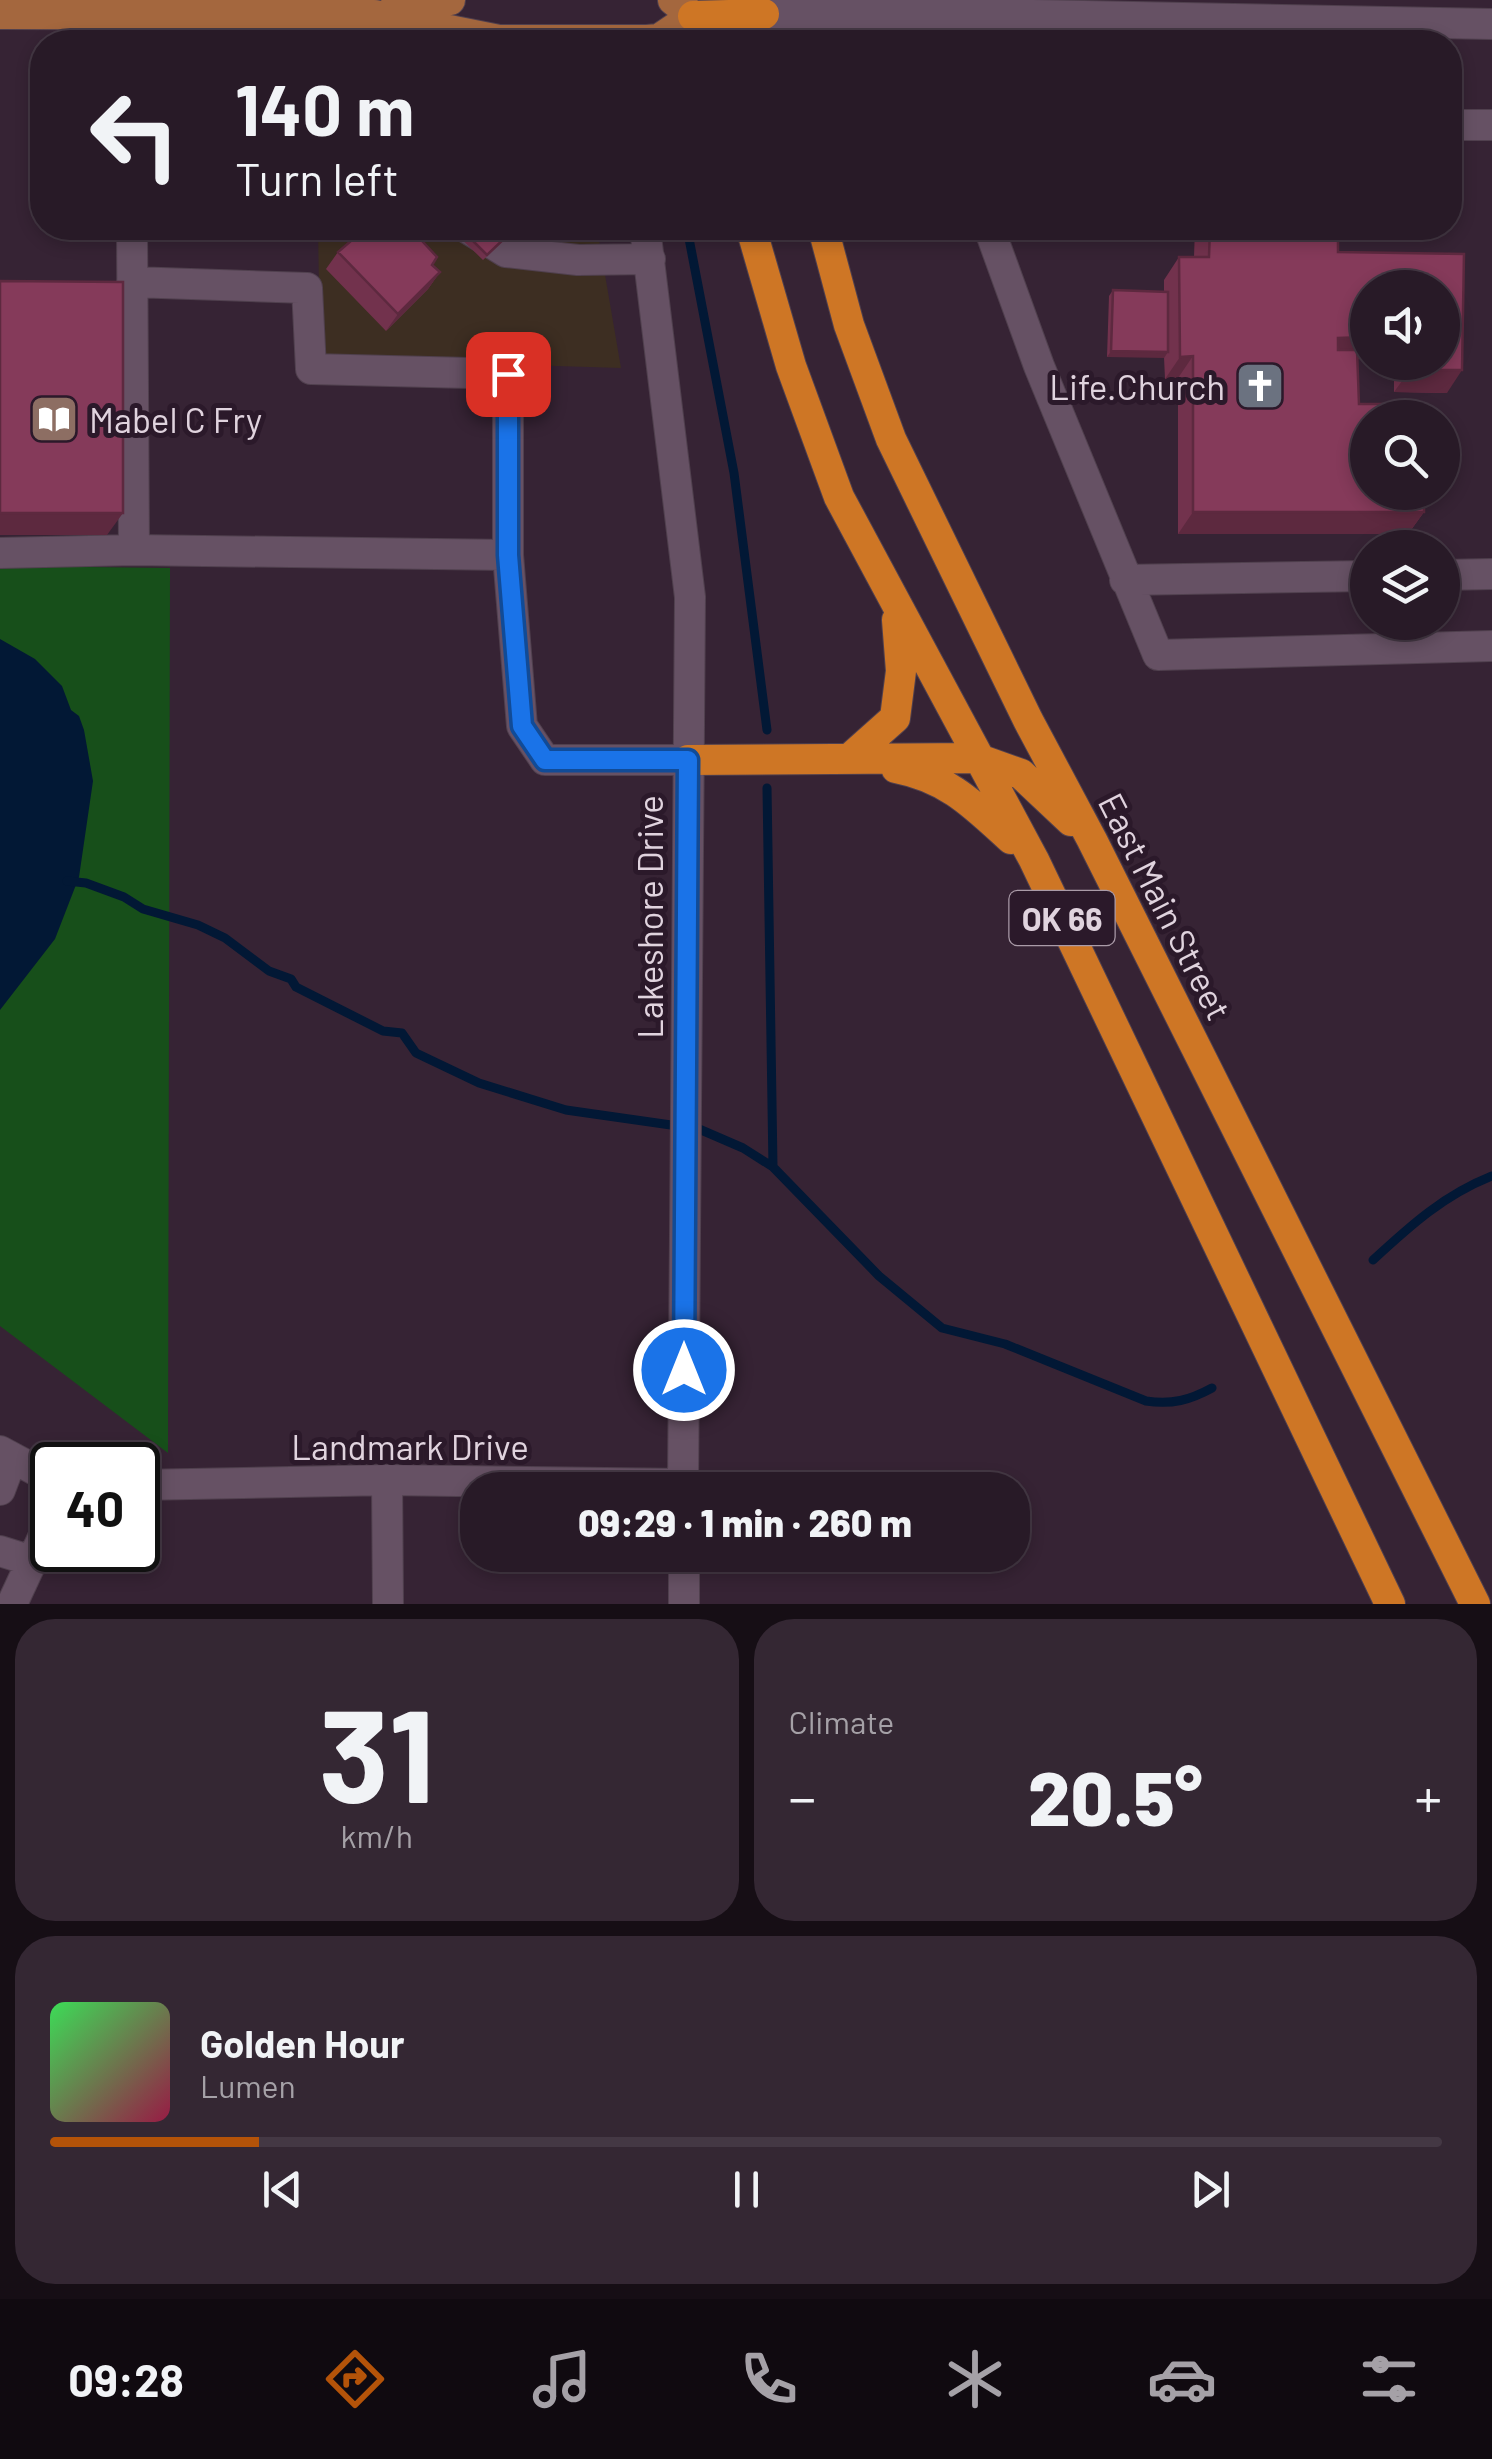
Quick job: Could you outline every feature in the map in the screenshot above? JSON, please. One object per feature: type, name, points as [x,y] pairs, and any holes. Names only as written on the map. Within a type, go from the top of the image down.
[{"type":"highway","points":[[689,15],[766,19]]},
{"type":"highway","name":"OK 66","points":[[754,240],[791,366],[839,497],[1034,860],[1390,1604]]},
{"type":"highway","name":"East Main Street","points":[[825,240],[849,325],[891,439],[1028,720],[1476,1604]]},
{"type":"highway","points":[[849,758],[895,718],[901,671],[896,607]]},
{"type":"highway","points":[[849,758],[925,774],[964,796],[1034,860]]},
{"type":"highway","points":[[688,760],[976,758],[1021,774],[1092,840]]},
{"type":"main road","points":[[0,14],[130,28],[377,29],[450,0]]},
{"type":"street","points":[[766,19],[982,28],[1116,9],[1422,12],[1492,24]]},
{"type":"street","points":[[1462,125],[1492,125]]},
{"type":"street","points":[[132,240],[134,550]]},
{"type":"street","points":[[486,240],[506,252],[578,260],[650,259]]},
{"type":"street","name":"Lakeshore Drive","points":[[646,240],[690,598],[682,1472]]},
{"type":"street","points":[[993,240],[1039,366],[1158,656],[1492,646]]},
{"type":"street","points":[[132,282],[306,288],[311,369],[508,374],[508,555],[522,726],[545,760],[688,760]]},
{"type":"street","points":[[0,553],[134,550],[508,555]]},
{"type":"street","points":[[1460,575],[1492,574]]},
{"type":"street","points":[[1126,580],[1350,576]]},
{"type":"street","points":[[0,1490],[6,1455],[30,1467]]},
{"type":"street","points":[[388,1480],[388,1604]]},
{"type":"street","name":"Landmark Drive","points":[[160,1485],[460,1482]]},
{"type":"street","points":[[0,1552],[30,1560]]},
{"type":"street","points":[[12,1604],[30,1565]]},
{"type":"street","points":[[684,1572],[684,1604]]},
{"type":"shaded area","points":[[318,240],[599,240],[621,368],[327,359],[320,344]]},
{"type":"green space","points":[[0,566],[170,568],[168,1453],[160,1442],[153,1442],[0,1326]]},
{"type":"water","points":[[0,639],[35,659],[62,686],[84,730],[93,781],[79,877],[55,939],[0,1010]]},
{"type":"building","points":[[352,240],[421,240],[437,257],[432,265],[440,272],[398,314],[338,252]]},
{"type":"building","points":[[472,240],[503,240],[487,255]]},
{"type":"building","name":"Life.Church","points":[[1210,240],[1338,240],[1338,252],[1464,254],[1462,370],[1460,270],[1350,270],[1350,338],[1338,338],[1338,350],[1350,350],[1350,380],[1358,380],[1359,400],[1350,400],[1350,510],[1424,512],[1193,512],[1193,356],[1180,357],[1179,257],[1209,257]]},
{"type":"building","name":"Mabel C Fry","points":[[0,281],[123,282],[123,513],[0,513]]},
{"type":"building","points":[[1113,290],[1168,292],[1168,352],[1111,351]]},
{"type":"waterway","points":[[689,240],[734,473],[767,730]]},
{"type":"waterway","points":[[767,788],[773,1167]]},
{"type":"waterway","points":[[67,881],[86,883],[124,897],[143,909],[198,925],[225,938],[269,971],[291,979],[296,987],[383,1031],[402,1033],[416,1053],[479,1083],[566,1110],[699,1129],[743,1148],[773,1167],[879,1276],[942,1328],[1005,1344],[1146,1401],[1180,1400],[1212,1388]]},
{"type":"waterway","points":[[1373,1260],[1443,1202],[1492,1176]]},
{"type":"place","name":"Life.Church","points":[[1260,386]]},
{"type":"place","name":"Mabel C Fry","points":[[54,419]]},
{"type":"route","points":[[508,374],[508,555],[522,726],[545,760],[688,760],[684,1370]]}]
